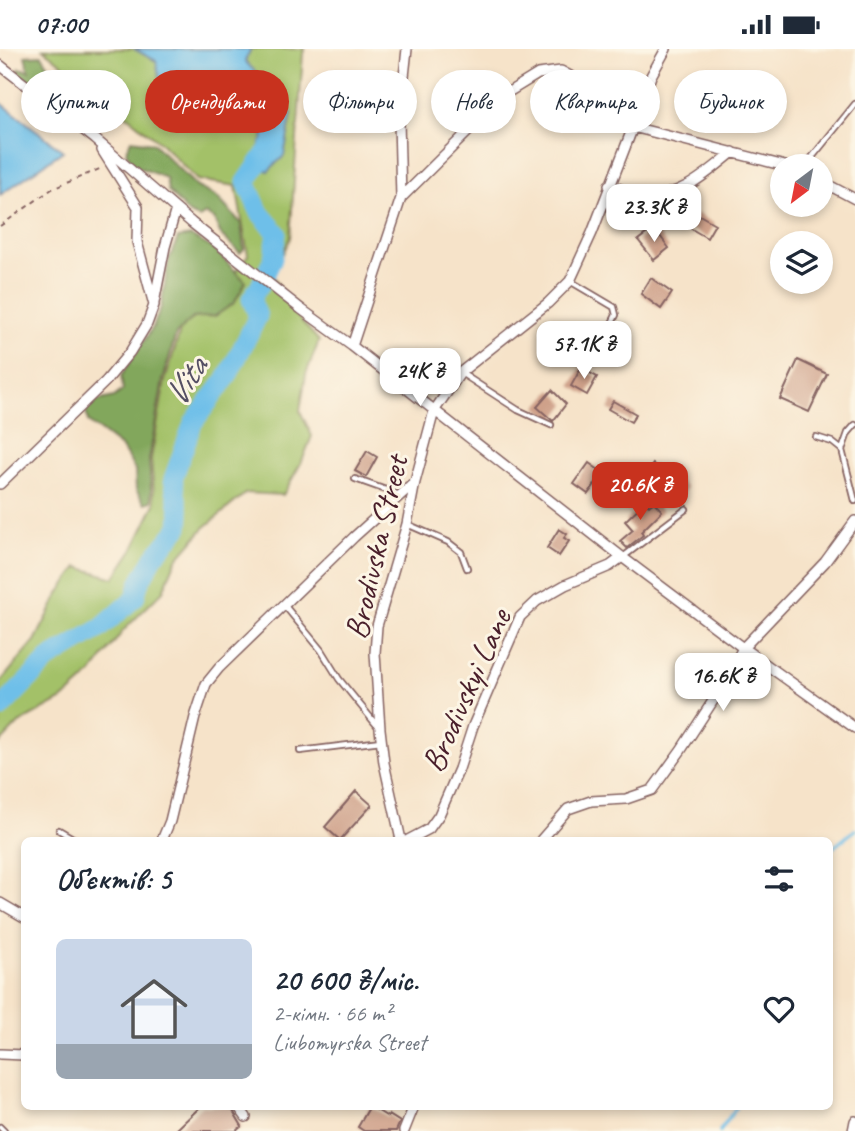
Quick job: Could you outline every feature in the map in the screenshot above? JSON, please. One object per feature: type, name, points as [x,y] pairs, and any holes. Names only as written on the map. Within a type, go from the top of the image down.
[{"type":"street","points":[[352,346],[401,198],[399,122],[407,49]]},
{"type":"street","name":"Brodivska Street","points":[[654,70],[666,49]]},
{"type":"street","points":[[0,65],[95,139],[192,223],[301,309],[622,557],[855,728]]},
{"type":"street","points":[[401,198],[507,93],[530,79]]},
{"type":"street","name":"Brodivska Street","points":[[400,837],[384,763],[380,729],[375,653],[377,626],[407,524],[434,411],[461,372],[548,303],[570,281],[592,233],[631,133]]},
{"type":"street","points":[[657,133],[770,162]]},
{"type":"street","points":[[95,139],[138,207],[137,242],[154,305]]},
{"type":"street","points":[[609,185],[640,196],[661,196],[681,190],[733,152]]},
{"type":"street","points":[[833,187],[855,199]]},
{"type":"street","points":[[0,484],[106,381],[130,352],[147,324],[154,305],[165,247],[176,209]]},
{"type":"street","points":[[163,837],[170,821],[195,717],[206,684],[219,668],[354,537],[415,482]]},
{"type":"street","points":[[544,837],[568,809],[592,800],[626,799],[652,790],[722,687],[743,648],[825,562],[855,521]]},
{"type":"street","name":"Brodivskyi Lane","points":[[414,837],[429,829],[439,815],[459,769],[473,726],[520,617],[537,601],[565,585],[610,566],[622,557]]},
{"type":"street","points":[[0,903],[21,915]]},
{"type":"street","points":[[0,1054],[21,1055]]},
{"type":"street","points":[[241,1110],[246,1117]]},
{"type":"street","points":[[404,1131],[412,1110]]},
{"type":"street","points":[[853,1131],[855,1121]]},
{"type":"lane","points":[[815,154],[855,104]]},
{"type":"lane","points":[[570,281],[614,307],[617,315],[605,337]]},
{"type":"lane","points":[[461,372],[518,410],[551,425]]},
{"type":"lane","points":[[855,425],[848,433],[842,450],[855,501]]},
{"type":"lane","points":[[816,437],[832,442],[842,450]]},
{"type":"lane","points":[[355,479],[401,495]]},
{"type":"lane","points":[[622,557],[686,509]]},
{"type":"lane","points":[[407,524],[448,542],[461,552],[467,568]]},
{"type":"lane","points":[[285,606],[380,729]]},
{"type":"lane","points":[[300,751],[382,741]]},
{"type":"lane","points":[[59,830],[71,837]]},
{"type":"lane","points":[[0,1127],[4,1131]]},
{"type":"path","points":[[0,226],[52,189],[111,165]]},
{"type":"green space","points":[[43,49],[305,49],[290,238],[273,276],[297,316],[319,341],[306,374],[300,411],[312,436],[283,495],[246,493],[204,528],[176,560],[163,591],[123,631],[91,674],[63,699],[19,723],[0,743],[0,682],[35,641],[60,592],[78,567],[114,578],[132,551],[155,504],[151,459],[165,381],[196,279],[235,272],[248,255],[236,186],[197,180],[148,133],[289,133],[289,70],[145,70],[145,130],[131,119],[131,70],[69,70]]},
{"type":"green space","points":[[42,55],[50,68],[29,70],[25,56]]},
{"type":"green space","points":[[131,140],[153,143],[197,187],[217,197],[241,223],[244,249],[240,253],[221,235],[214,219],[206,214],[199,218],[189,214],[168,191],[166,178],[135,166],[126,152]]},
{"type":"green space","points":[[191,236],[214,249],[246,282],[234,303],[215,316],[193,318],[176,334],[163,380],[149,460],[152,501],[145,503],[136,490],[135,470],[122,448],[88,422],[86,411],[96,401],[114,397],[123,390],[121,376],[153,327],[161,307],[169,259],[178,238]]},
{"type":"water","points":[[134,49],[251,49],[245,61],[254,70],[158,70],[156,61]]},
{"type":"water","points":[[0,102],[21,118],[21,133],[40,133],[63,151],[0,195]]},
{"type":"water","points":[[262,133],[288,133],[284,156],[268,171],[253,162],[264,136]]},
{"type":"building","points":[[696,213],[715,224],[707,238],[688,227]]},
{"type":"building","points":[[654,228],[669,248],[654,260],[638,240]]},
{"type":"building","points":[[651,278],[672,293],[661,309],[641,294]]},
{"type":"building","points":[[798,360],[827,374],[809,412],[780,399]]},
{"type":"building","points":[[581,368],[597,377],[587,395],[571,386]]},
{"type":"building","points":[[552,390],[566,404],[553,421],[537,407]]},
{"type":"building","points":[[613,401],[636,414],[631,422],[608,409]]},
{"type":"building","points":[[367,451],[377,457],[366,477],[355,471]]},
{"type":"building","points":[[589,463],[603,473],[588,494],[574,484]]},
{"type":"building","points":[[653,464],[675,480],[677,478],[687,488],[677,498],[661,483],[658,487],[644,477]]},
{"type":"building","points":[[645,502],[649,506],[654,502],[662,511],[641,532],[643,535],[627,548],[620,541],[633,530],[625,521]]},
{"type":"building","points":[[559,529],[567,534],[564,538],[569,541],[559,556],[547,548]]},
{"type":"building","points":[[356,791],[372,805],[343,837],[337,837],[325,827]]},
{"type":"building","points":[[197,1110],[232,1110],[242,1126],[236,1131],[175,1131]]},
{"type":"building","points":[[368,1110],[377,1110],[400,1122],[396,1131],[364,1131],[358,1127]]},
{"type":"waterway","name":"Vita","points":[[0,709],[49,659],[101,628],[135,598],[139,584],[154,557],[179,527],[180,514],[173,479],[193,423],[228,376],[258,316],[251,299],[273,258],[277,233],[260,213],[246,182],[271,145]]},
{"type":"waterway","points":[[833,848],[855,830]]},
{"type":"waterway","points":[[720,1131],[734,1110]]}]
